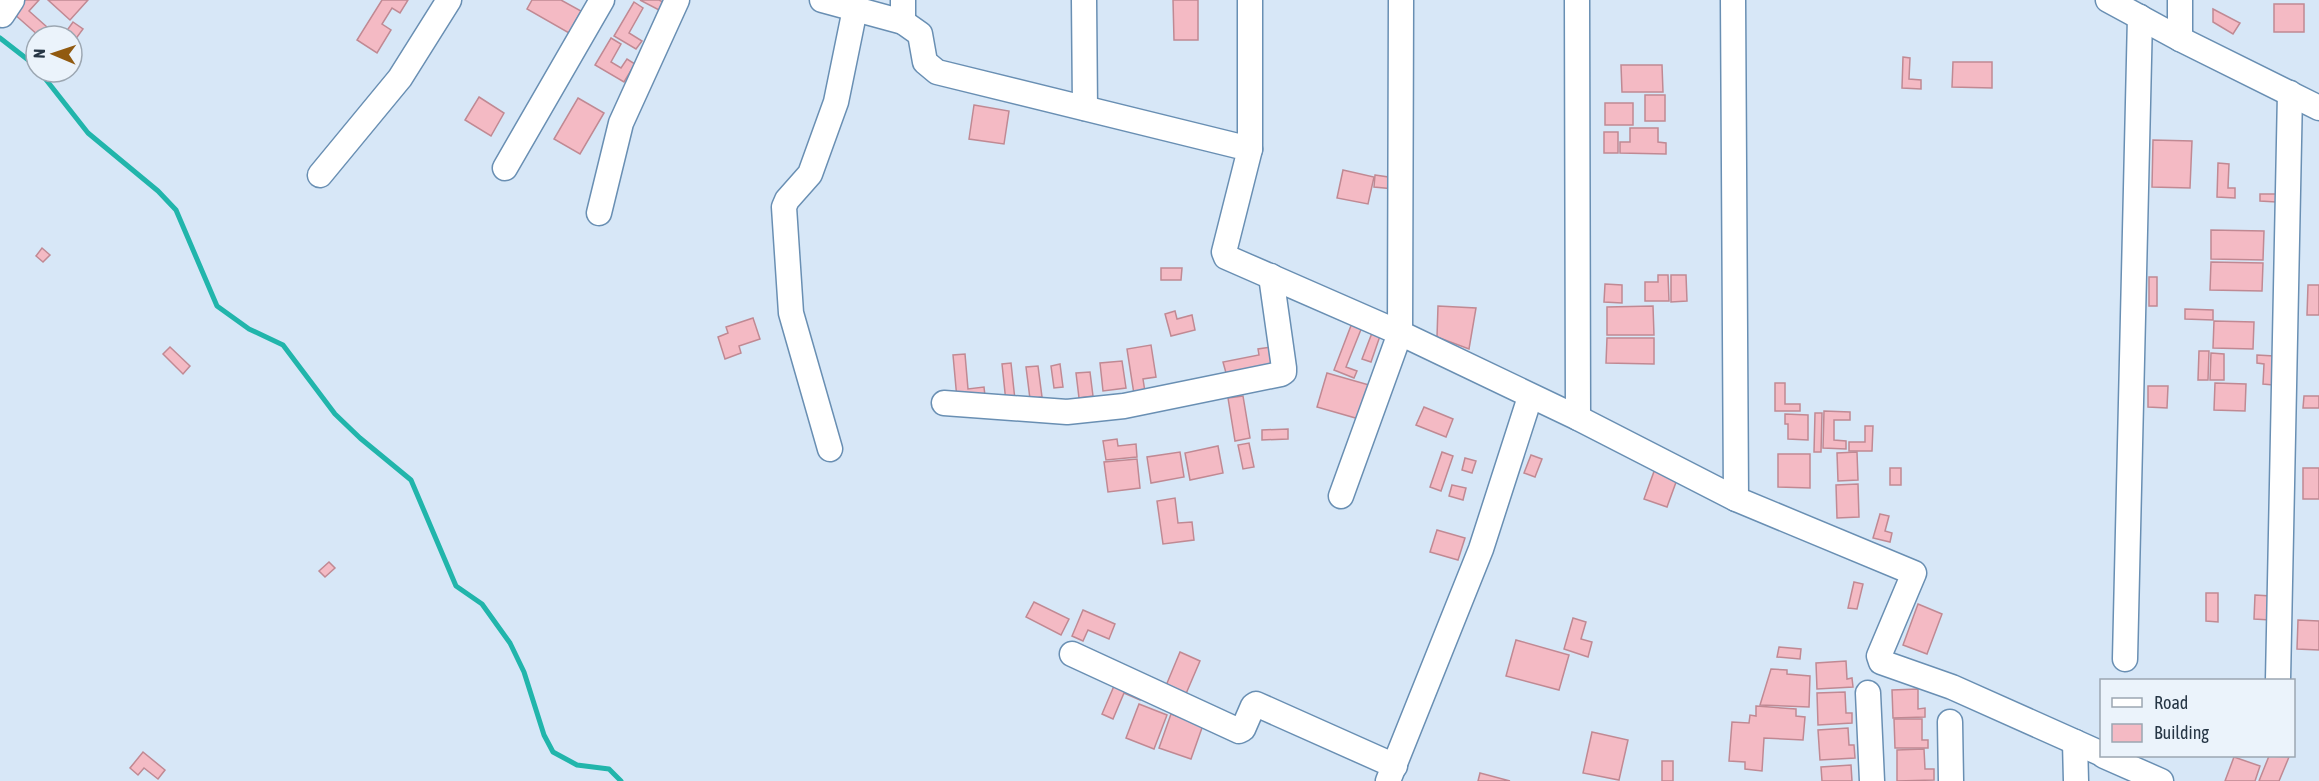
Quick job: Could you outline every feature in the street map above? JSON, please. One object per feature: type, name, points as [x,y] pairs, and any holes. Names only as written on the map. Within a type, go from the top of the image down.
[{"type":"street","points":[[320,175],[400,78],[449,0]]},
{"type":"street","points":[[504,168],[602,0]]},
{"type":"street","points":[[599,213],[621,123],[677,0]]},
{"type":"street","points":[[822,0],[855,9],[903,11],[920,34],[925,62],[937,72],[1250,149]]},
{"type":"street","points":[[1084,0],[1085,108]]},
{"type":"street","points":[[1250,0],[1250,149],[1224,255],[1400,333],[1578,418],[1736,499],[1914,573],[1879,656],[1881,662],[1952,687],[2100,754]]},
{"type":"street","points":[[1341,496],[1400,333],[1401,0]]},
{"type":"street","points":[[1578,0],[1578,418]]},
{"type":"street","points":[[1733,0],[1736,499]]},
{"type":"street","points":[[2108,0],[2180,39],[2319,108]]},
{"type":"street","points":[[2180,0],[2180,39]]},
{"type":"street","points":[[830,449],[791,313],[784,207],[787,200],[810,174],[825,133],[836,102],[855,9]]},
{"type":"street","points":[[2125,659],[2140,17]]},
{"type":"street","points":[[2278,679],[2290,93]]},
{"type":"street","points":[[944,403],[1067,412],[1124,406],[1281,374],[1284,368],[1271,276]]},
{"type":"street","points":[[1072,654],[1239,731],[1243,729],[1253,706],[1256,705],[1391,773],[1481,549],[1530,397]]},
{"type":"street","points":[[1868,693],[1872,781]]},
{"type":"street","points":[[1950,722],[1951,781]]},
{"type":"street","points":[[2075,742],[2076,781]]},
{"type":"street","points":[[2108,757],[2162,781]]},
{"type":"building","points":[[24,0],[39,0],[29,11],[44,24],[25,24],[13,13]]},
{"type":"building","points":[[48,0],[88,0],[70,20]]},
{"type":"building","points":[[382,0],[408,0],[400,13],[392,8],[382,24],[391,30],[377,53],[357,40]]},
{"type":"building","points":[[532,0],[561,0],[581,11],[569,33],[527,9]]},
{"type":"building","points":[[640,0],[659,0],[663,2],[659,10]]},
{"type":"building","points":[[1173,0],[1198,0],[1198,40],[1174,40]]},
{"type":"building","points":[[634,2],[643,8],[629,33],[642,41],[636,49],[614,36]]},
{"type":"building","points":[[2274,4],[2304,4],[2304,32],[2274,32]]},
{"type":"building","points":[[2213,9],[2240,23],[2233,34],[2213,22]]},
{"type":"building","points":[[611,38],[621,44],[611,62],[621,68],[627,59],[635,64],[624,82],[595,65]]},
{"type":"building","points":[[1903,57],[1910,58],[1909,79],[1921,80],[1921,89],[1902,88]]},
{"type":"building","points":[[1953,62],[1992,62],[1992,88],[1952,87]]},
{"type":"building","points":[[1621,65],[1662,65],[1663,92],[1622,92]]},
{"type":"building","points":[[1645,95],[1665,95],[1665,121],[1645,121]]},
{"type":"building","points":[[479,97],[504,113],[491,136],[465,120]]},
{"type":"building","points":[[578,98],[604,113],[580,154],[554,139]]},
{"type":"building","points":[[1605,103],[1633,103],[1633,125],[1605,125]]},
{"type":"building","points":[[974,105],[1009,111],[1004,144],[969,139]]},
{"type":"building","points":[[1630,128],[1658,128],[1658,142],[1666,143],[1666,154],[1620,153],[1620,142],[1630,142]]},
{"type":"building","points":[[1604,132],[1618,132],[1618,153],[1604,153]]},
{"type":"building","points":[[2153,140],[2192,141],[2190,188],[2152,187]]},
{"type":"building","points":[[2218,163],[2229,164],[2228,188],[2235,188],[2235,198],[2217,197]]},
{"type":"building","points":[[1343,170],[1374,177],[1368,204],[1337,198]]},
{"type":"building","points":[[1375,175],[1395,178],[1394,189],[1374,187]]},
{"type":"building","points":[[2260,194],[2276,194],[2276,202],[2260,201]]},
{"type":"building","points":[[2211,230],[2264,231],[2263,260],[2211,259]]},
{"type":"building","points":[[42,248],[50,255],[43,262],[36,256]]},
{"type":"building","points":[[2211,262],[2263,263],[2262,291],[2210,290]]},
{"type":"building","points":[[1161,268],[1182,268],[1181,280],[1161,280]]},
{"type":"building","points":[[1658,275],[1668,275],[1669,301],[1645,301],[1645,282],[1658,282]]},
{"type":"building","points":[[1671,275],[1686,275],[1687,301],[1671,302]]},
{"type":"building","points":[[2149,277],[2157,277],[2157,306],[2149,306]]},
{"type":"building","points":[[1605,284],[1622,285],[1622,303],[1604,302]]},
{"type":"building","points":[[2308,285],[2319,285],[2319,315],[2307,315]]},
{"type":"building","points":[[1438,306],[1476,308],[1469,349],[1437,337]]},
{"type":"building","points":[[1653,306],[1654,335],[1607,335],[1607,307]]},
{"type":"building","points":[[2185,309],[2213,310],[2213,320],[2185,319]]},
{"type":"building","points":[[1175,311],[1177,319],[1192,315],[1195,330],[1171,336],[1165,314]]},
{"type":"building","points":[[753,318],[760,339],[739,346],[741,353],[725,359],[718,337],[728,333],[726,327]]},
{"type":"building","points":[[2214,321],[2254,322],[2253,349],[2213,348]]},
{"type":"building","points":[[1352,323],[1362,327],[1346,367],[1357,371],[1354,378],[1334,370]]},
{"type":"building","points":[[1372,333],[1380,336],[1371,362],[1362,359]]},
{"type":"building","points":[[1607,338],[1654,338],[1654,364],[1606,363]]},
{"type":"building","points":[[1151,345],[1156,377],[1143,379],[1145,392],[1134,394],[1127,349]]},
{"type":"building","points":[[170,347],[190,366],[183,374],[163,354]]},
{"type":"building","points":[[1271,347],[1274,364],[1226,373],[1223,362],[1259,355],[1258,349]]},
{"type":"building","points":[[2199,351],[2209,351],[2208,380],[2198,380]]},
{"type":"building","points":[[2211,353],[2224,354],[2224,380],[2210,380]]},
{"type":"building","points":[[965,354],[968,389],[984,387],[985,396],[957,399],[953,355]]},
{"type":"building","points":[[2257,355],[2274,356],[2273,385],[2263,384],[2264,364],[2257,363]]},
{"type":"building","points":[[1122,361],[1126,388],[1103,391],[1100,363]]},
{"type":"building","points":[[1011,363],[1015,400],[1006,402],[1002,364]]},
{"type":"building","points":[[1060,364],[1063,387],[1054,388],[1051,366]]},
{"type":"building","points":[[1038,366],[1042,397],[1030,399],[1026,367]]},
{"type":"building","points":[[1090,372],[1093,396],[1079,398],[1076,373]]},
{"type":"building","points":[[1327,373],[1369,385],[1359,419],[1317,407]]},
{"type":"building","points":[[1775,383],[1785,383],[1785,404],[1800,404],[1800,411],[1775,411]]},
{"type":"building","points":[[2215,383],[2246,384],[2245,411],[2214,410]]},
{"type":"building","points":[[2148,386],[2168,386],[2167,408],[2148,407]]},
{"type":"building","points":[[1243,396],[1250,438],[1235,441],[1228,398]]},
{"type":"building","points":[[2304,396],[2319,396],[2319,408],[2303,408]]},
{"type":"building","points":[[1424,407],[1453,419],[1446,437],[1416,425]]},
{"type":"building","points":[[1824,411],[1850,412],[1850,420],[1834,420],[1834,440],[1846,441],[1846,449],[1823,448]]},
{"type":"building","points":[[1815,413],[1822,413],[1821,452],[1814,452]]},
{"type":"building","points":[[1785,414],[1808,415],[1808,440],[1788,439]]},
{"type":"building","points":[[1865,426],[1873,426],[1872,451],[1849,451],[1849,442],[1865,442]]},
{"type":"building","points":[[1288,429],[1288,439],[1262,440],[1262,430]]},
{"type":"building","points":[[1117,439],[1118,446],[1136,444],[1137,457],[1106,460],[1103,441]]},
{"type":"building","points":[[1249,443],[1254,467],[1243,469],[1238,445]]},
{"type":"building","points":[[1218,446],[1223,473],[1190,480],[1185,453]]},
{"type":"building","points":[[1180,452],[1184,477],[1151,483],[1147,457]]},
{"type":"building","points":[[1442,452],[1453,456],[1441,491],[1430,487]]},
{"type":"building","points":[[1857,452],[1858,480],[1838,481],[1837,453]]},
{"type":"building","points":[[1778,454],[1810,454],[1810,488],[1778,487]]},
{"type":"building","points":[[1531,455],[1542,459],[1535,477],[1524,473]]},
{"type":"building","points":[[1465,458],[1476,461],[1472,473],[1462,470]]},
{"type":"building","points":[[1137,459],[1140,488],[1108,492],[1104,462]]},
{"type":"building","points":[[1656,466],[1679,474],[1667,507],[1644,499]]},
{"type":"building","points":[[1890,468],[1901,468],[1901,485],[1890,485]]},
{"type":"building","points":[[2303,468],[2319,468],[2319,499],[2303,499]]},
{"type":"building","points":[[1858,484],[1859,517],[1837,518],[1836,485]]},
{"type":"building","points":[[1452,485],[1466,488],[1463,500],[1449,496]]},
{"type":"building","points":[[1175,498],[1178,523],[1192,522],[1194,540],[1163,544],[1157,501]]},
{"type":"building","points":[[1880,514],[1889,516],[1885,531],[1892,533],[1890,542],[1873,538]]},
{"type":"building","points":[[1437,530],[1465,538],[1458,560],[1430,552]]},
{"type":"building","points":[[329,562],[335,568],[325,577],[319,571]]},
{"type":"building","points":[[1854,582],[1863,584],[1857,609],[1848,608]]},
{"type":"building","points":[[2206,593],[2218,593],[2218,622],[2206,621]]},
{"type":"building","points":[[2255,595],[2271,596],[2270,620],[2254,619]]},
{"type":"building","points":[[1034,602],[1069,619],[1061,635],[1026,617]]},
{"type":"building","points":[[1918,604],[1942,614],[1927,654],[1903,645]]},
{"type":"building","points":[[1083,610],[1115,624],[1109,639],[1088,630],[1083,641],[1072,636]]},
{"type":"building","points":[[1573,618],[1586,622],[1581,639],[1592,642],[1588,657],[1564,649]]},
{"type":"building","points":[[2298,620],[2319,621],[2319,650],[2297,649]]},
{"type":"building","points":[[1516,640],[1569,655],[1559,690],[1506,676]]},
{"type":"building","points":[[1779,647],[1801,649],[1800,659],[1777,657]]},
{"type":"building","points":[[1180,652],[1200,661],[1185,696],[1165,688]]},
{"type":"building","points":[[1846,661],[1847,679],[1852,678],[1853,687],[1817,689],[1816,663]]},
{"type":"building","points":[[1771,669],[1787,670],[1787,674],[1810,676],[1809,707],[1760,705]]},
{"type":"building","points":[[1117,679],[1144,691],[1140,700],[1124,693],[1113,719],[1102,714]]},
{"type":"building","points":[[1918,689],[1918,709],[1925,708],[1925,717],[1893,718],[1892,690]]},
{"type":"building","points":[[1845,692],[1846,713],[1852,713],[1852,723],[1818,725],[1817,693]]},
{"type":"building","points":[[1139,704],[1167,715],[1154,749],[1126,738]]},
{"type":"building","points":[[1756,706],[1796,709],[1796,716],[1805,717],[1803,740],[1764,738],[1762,771],[1745,769],[1745,762],[1729,761],[1732,722],[1749,723],[1750,715],[1756,716]]},
{"type":"building","points":[[1171,714],[1203,725],[1191,759],[1159,748]]},
{"type":"building","points":[[1894,719],[1922,719],[1922,740],[1928,740],[1928,748],[1895,748]]},
{"type":"building","points":[[1848,728],[1849,745],[1854,745],[1855,758],[1820,760],[1818,730]]},
{"type":"building","points":[[1592,732],[1628,740],[1619,780],[1583,773]]},
{"type":"building","points":[[1924,749],[1925,769],[1934,769],[1934,780],[1897,781],[1897,750]]},
{"type":"building","points":[[143,752],[165,770],[158,779],[144,768],[138,775],[130,768]]},
{"type":"building","points":[[2234,757],[2260,766],[2255,781],[2225,781]]},
{"type":"building","points":[[2269,757],[2289,757],[2279,781],[2259,781]]},
{"type":"building","points":[[1662,761],[1673,761],[1673,781],[1662,781]]},
{"type":"building","points":[[1851,765],[1852,781],[1822,781],[1821,767]]},
{"type":"building","points":[[1480,773],[1510,781],[1478,781]]},
{"type":"waterway","points":[[0,38],[24,57]]},
{"type":"waterway","points":[[49,84],[88,133],[158,191],[176,210],[217,306],[249,329],[283,345],[335,414],[411,480],[456,586],[482,604],[510,643],[524,672],[544,735],[553,752],[577,765],[609,769],[621,781]]}]
